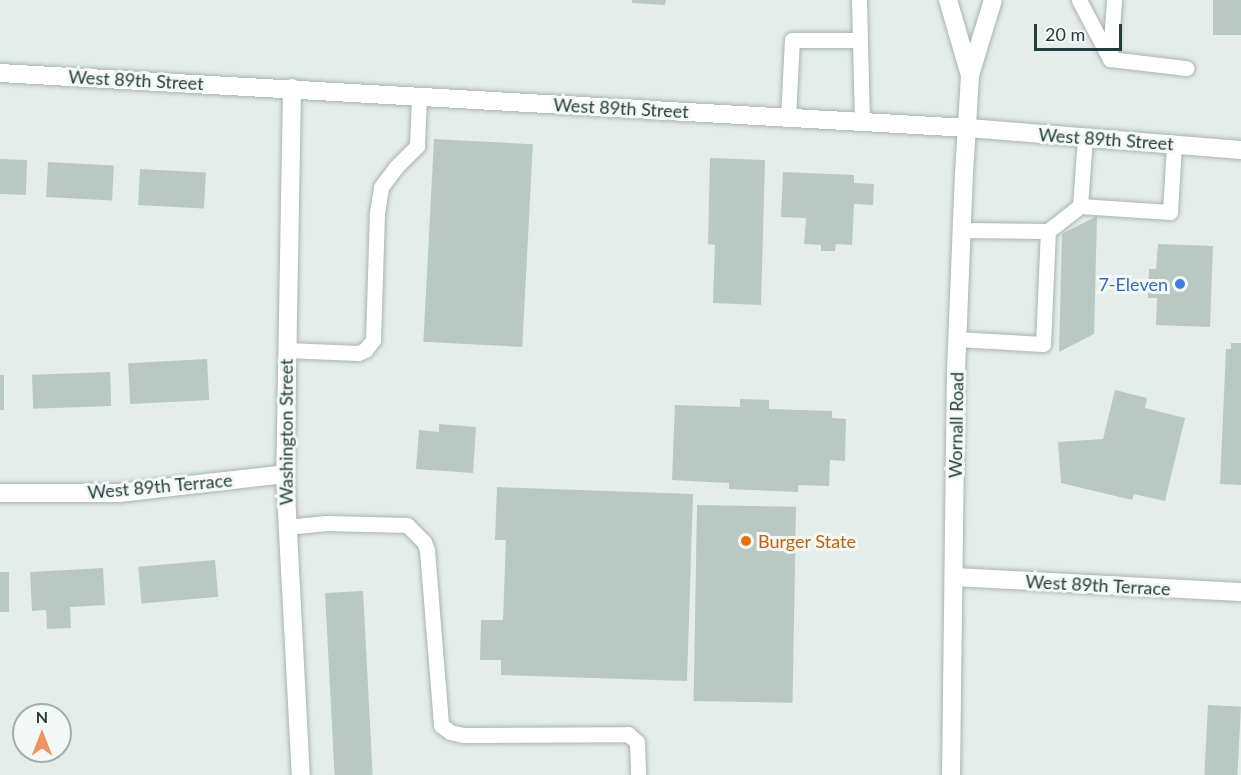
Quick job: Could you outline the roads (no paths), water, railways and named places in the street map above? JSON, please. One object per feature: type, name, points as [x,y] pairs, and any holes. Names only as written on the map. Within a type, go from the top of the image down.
[{"type":"street","name":"Wornall Road","points":[[948,0],[970,75]]},
{"type":"street","name":"Wornall Road","points":[[951,775],[957,339],[970,75],[992,10],[993,0]]},
{"type":"street","name":"West 89th Street","points":[[0,73],[968,128],[1241,150]]},
{"type":"street","name":"Washington Street","points":[[292,88],[285,474],[286,527],[301,775]]},
{"type":"street","name":"West 89th Terrace","points":[[0,493],[119,493],[285,474]]},
{"type":"street","name":"West 89th Terrace","points":[[954,577],[1241,592]]},
{"type":"lane","points":[[859,0],[862,122]]},
{"type":"lane","points":[[1079,0],[1110,59]]},
{"type":"lane","points":[[1110,59],[1114,0]]},
{"type":"lane","points":[[788,118],[792,40],[859,40]]},
{"type":"lane","points":[[1110,59],[1186,68]]},
{"type":"lane","points":[[286,350],[358,353],[365,350],[373,340],[381,187],[396,166],[417,146],[419,96]]},
{"type":"lane","points":[[1080,206],[1085,138]]},
{"type":"lane","points":[[963,230],[1048,231],[1080,206],[1170,212],[1174,145]]},
{"type":"lane","points":[[957,339],[1043,344],[1048,231]]},
{"type":"lane","points":[[286,527],[326,523],[407,525],[424,542],[427,550],[441,725],[450,732],[463,735],[628,734],[637,742],[638,775]]},
{"type":"place","name":"7-Eleven","points":[[1180,284]]},
{"type":"place","name":"Burger State","points":[[746,541]]}]
